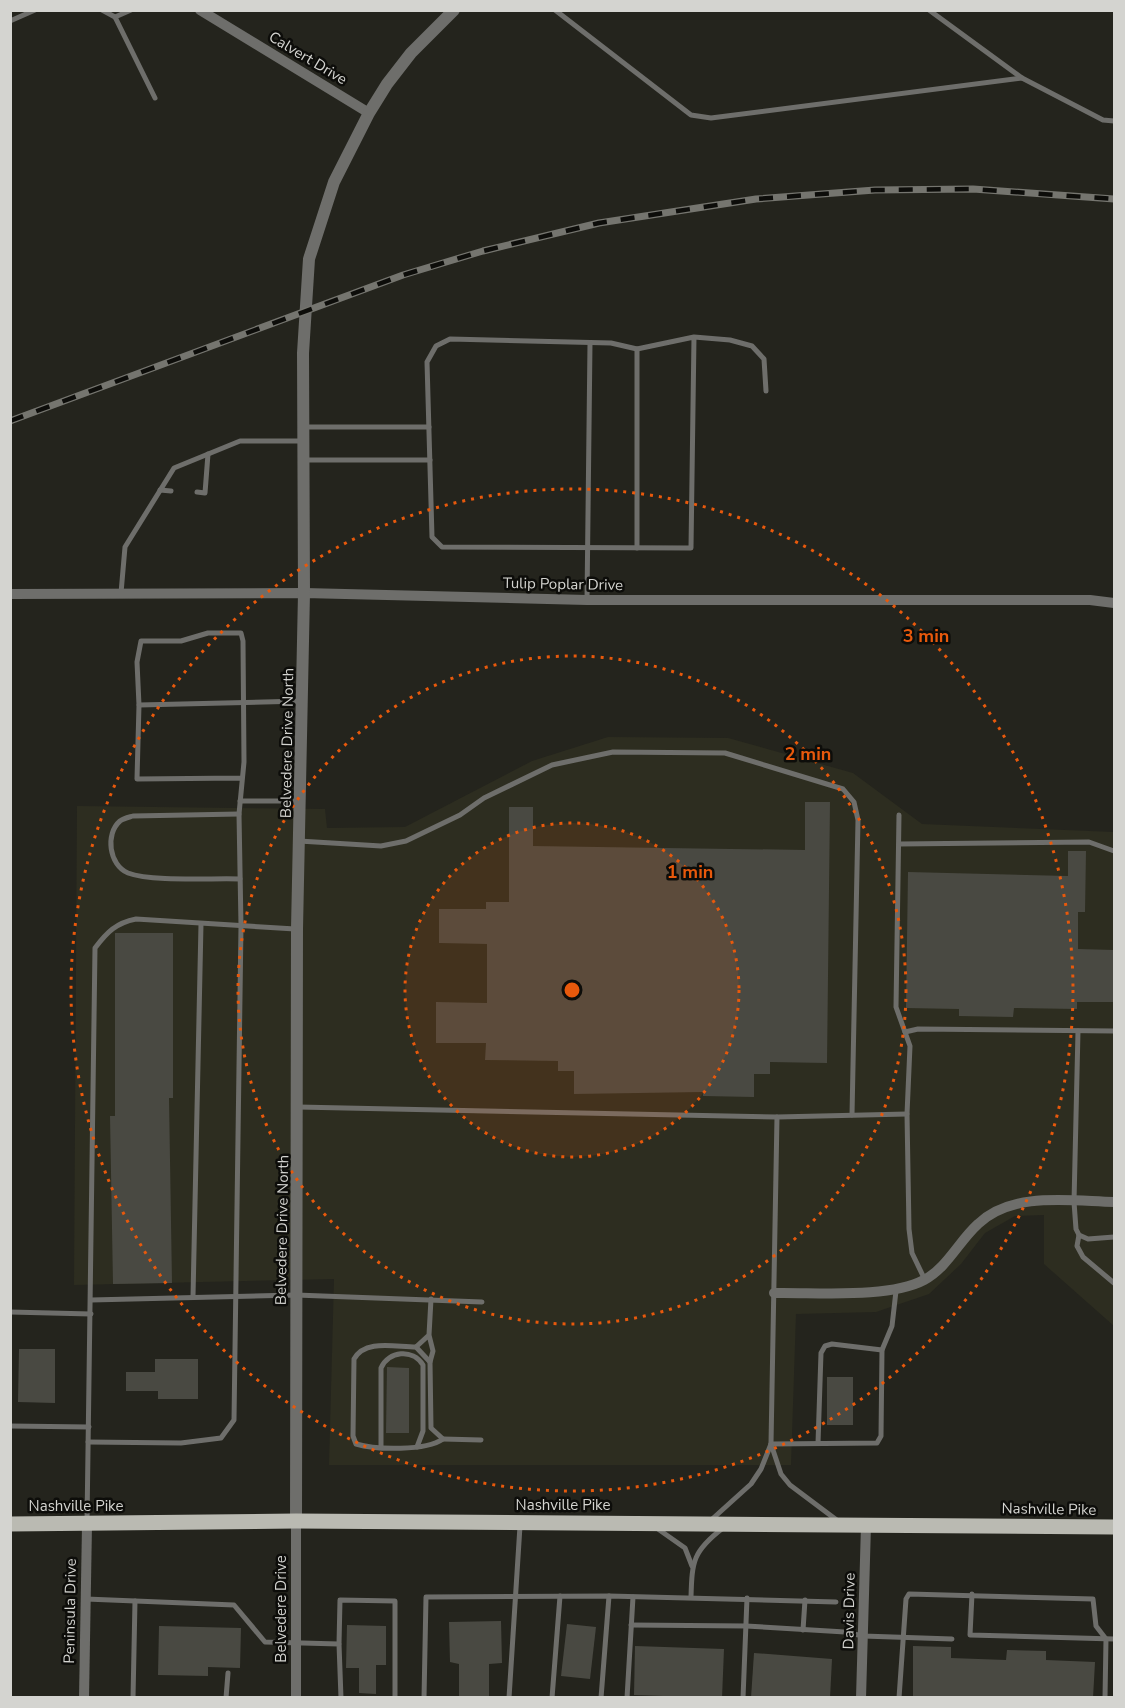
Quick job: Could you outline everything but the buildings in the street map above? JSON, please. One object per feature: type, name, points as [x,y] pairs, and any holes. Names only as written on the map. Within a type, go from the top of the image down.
[{"type":"main road","name":"Nashville Pike","points":[[10,1524],[87,1525],[296,1521],[1114,1527]]},
{"type":"street","name":"Calvert Drive","points":[[200,10],[369,113]]},
{"type":"street","name":"Belvedere Drive North","points":[[296,1521],[297,929],[303,701],[304,312],[309,259],[334,182],[369,113],[387,84],[411,53],[454,10]]},
{"type":"street","name":"Tulip Poplar Drive","points":[[10,594],[304,593],[587,600],[1090,600],[1114,603]]},
{"type":"street","points":[[774,1293],[896,1291],[925,1280],[944,1264],[978,1223],[1000,1208],[1035,1201],[1114,1202]]},
{"type":"street","name":"Belvedere Drive","points":[[296,1521],[296,1698]]},
{"type":"street","name":"Peninsula Drive","points":[[84,1698],[87,1525]]},
{"type":"street","name":"Davis Drive","points":[[861,1698],[866,1525]]},
{"type":"lane","points":[[10,21],[35,10]]},
{"type":"lane","points":[[102,10],[115,17],[155,98]]},
{"type":"lane","points":[[115,17],[131,10]]},
{"type":"lane","points":[[555,10],[691,115],[711,118],[1023,78]]},
{"type":"lane","points":[[929,10],[1023,78],[1103,120],[1114,121]]},
{"type":"lane","points":[[694,337],[691,548],[442,547],[432,537],[427,362],[436,346],[450,339],[611,343],[637,349],[694,337],[730,340],[752,346],[764,359],[766,391]]},
{"type":"lane","points":[[587,600],[590,343]]},
{"type":"lane","points":[[637,349],[637,548]]},
{"type":"lane","points":[[303,427],[429,426]]},
{"type":"lane","points":[[121,593],[125,548],[174,468],[240,441],[303,441]]},
{"type":"lane","points":[[197,492],[205,493],[208,454]]},
{"type":"lane","points":[[303,460],[430,460]]},
{"type":"lane","points":[[160,490],[171,491]]},
{"type":"lane","points":[[88,1442],[181,1443],[220,1438],[234,1420],[241,926],[239,814],[244,762],[241,633],[208,633],[181,641],[141,641],[137,662],[139,705],[137,779],[241,778]]},
{"type":"lane","points":[[139,705],[303,701]]},
{"type":"lane","points":[[299,841],[381,846],[406,841],[460,814],[483,798],[552,765],[614,752],[725,753],[843,789],[854,802],[858,820],[852,1115]]},
{"type":"lane","points":[[240,801],[300,801]]},
{"type":"lane","points":[[239,814],[133,816],[121,820],[114,830],[110,845],[117,864],[127,872],[148,876],[240,879]]},
{"type":"lane","points":[[899,815],[896,1007],[898,1019],[910,1046],[907,1114],[909,1229],[912,1253],[925,1280]]},
{"type":"lane","points":[[899,844],[1089,842],[1114,851]]},
{"type":"lane","points":[[87,1525],[95,948],[105,934],[120,922],[136,920],[297,929]]},
{"type":"lane","points":[[194,1297],[201,924]]},
{"type":"lane","points":[[905,1032],[918,1029],[1114,1031]]},
{"type":"lane","points":[[1078,1031],[1074,1202],[1076,1229],[1079,1235],[1077,1246],[1083,1257],[1114,1283]]},
{"type":"lane","points":[[298,1107],[777,1117],[907,1114]]},
{"type":"lane","points":[[777,1117],[771,1444],[781,1474],[790,1485],[844,1525]]},
{"type":"lane","points":[[1079,1235],[1088,1239],[1114,1237]]},
{"type":"lane","points":[[771,1444],[877,1443],[881,1436],[882,1350],[892,1326],[896,1291]]},
{"type":"lane","points":[[91,1300],[296,1295],[482,1302]]},
{"type":"lane","points":[[431,1299],[429,1335],[433,1350],[430,1362],[431,1428],[442,1439]]},
{"type":"lane","points":[[10,1312],[91,1314]]},
{"type":"lane","points":[[429,1335],[416,1347],[367,1346],[359,1350],[354,1359],[353,1436],[356,1444],[417,1447],[433,1446],[442,1439],[481,1440]]},
{"type":"lane","points":[[818,1443],[821,1353],[825,1346],[832,1344],[882,1350]]},
{"type":"lane","points":[[416,1347],[430,1362]]},
{"type":"lane","points":[[381,1447],[381,1368],[386,1358],[391,1355],[410,1354],[423,1365],[423,1431],[417,1447]]},
{"type":"lane","points":[[10,1426],[89,1427]]},
{"type":"lane","points":[[708,1524],[723,1507],[751,1484],[771,1444]]},
{"type":"lane","points":[[509,1698],[520,1523]]},
{"type":"lane","points":[[648,1523],[671,1536],[685,1548],[692,1566],[691,1597]]},
{"type":"lane","points":[[692,1566],[704,1542],[728,1524]]},
{"type":"lane","points":[[899,1698],[902,1637],[906,1599],[909,1594],[1093,1599],[1096,1626],[1106,1639],[1105,1698]]},
{"type":"lane","points":[[972,1594],[970,1635],[1114,1639]]},
{"type":"lane","points":[[552,1698],[560,1596]]},
{"type":"lane","points":[[424,1698],[426,1597],[609,1596],[836,1602]]},
{"type":"lane","points":[[602,1698],[609,1596]]},
{"type":"lane","points":[[627,1698],[633,1597]]},
{"type":"lane","points":[[743,1698],[747,1598]]},
{"type":"lane","points":[[84,1599],[234,1605],[264,1642],[339,1644]]},
{"type":"lane","points":[[341,1698],[340,1600],[395,1601],[395,1698]]},
{"type":"lane","points":[[803,1630],[805,1600]]},
{"type":"lane","points":[[134,1698],[135,1601]]},
{"type":"lane","points":[[631,1624],[746,1626],[845,1632],[863,1636],[952,1639]]},
{"type":"lane","points":[[226,1698],[228,1673]]},
{"type":"shaded area","points":[[608,737],[728,738],[853,773],[922,824],[1114,832],[1114,1326],[1044,1264],[1044,1215],[1015,1216],[985,1233],[961,1264],[929,1294],[876,1312],[796,1314],[791,1465],[329,1465],[334,1279],[74,1285],[77,806],[325,809],[327,828],[405,827],[532,761]]},
{"type":"railway","points":[[10,421],[403,275],[483,251],[599,223],[756,199],[875,190],[973,189],[1114,199]]}]
